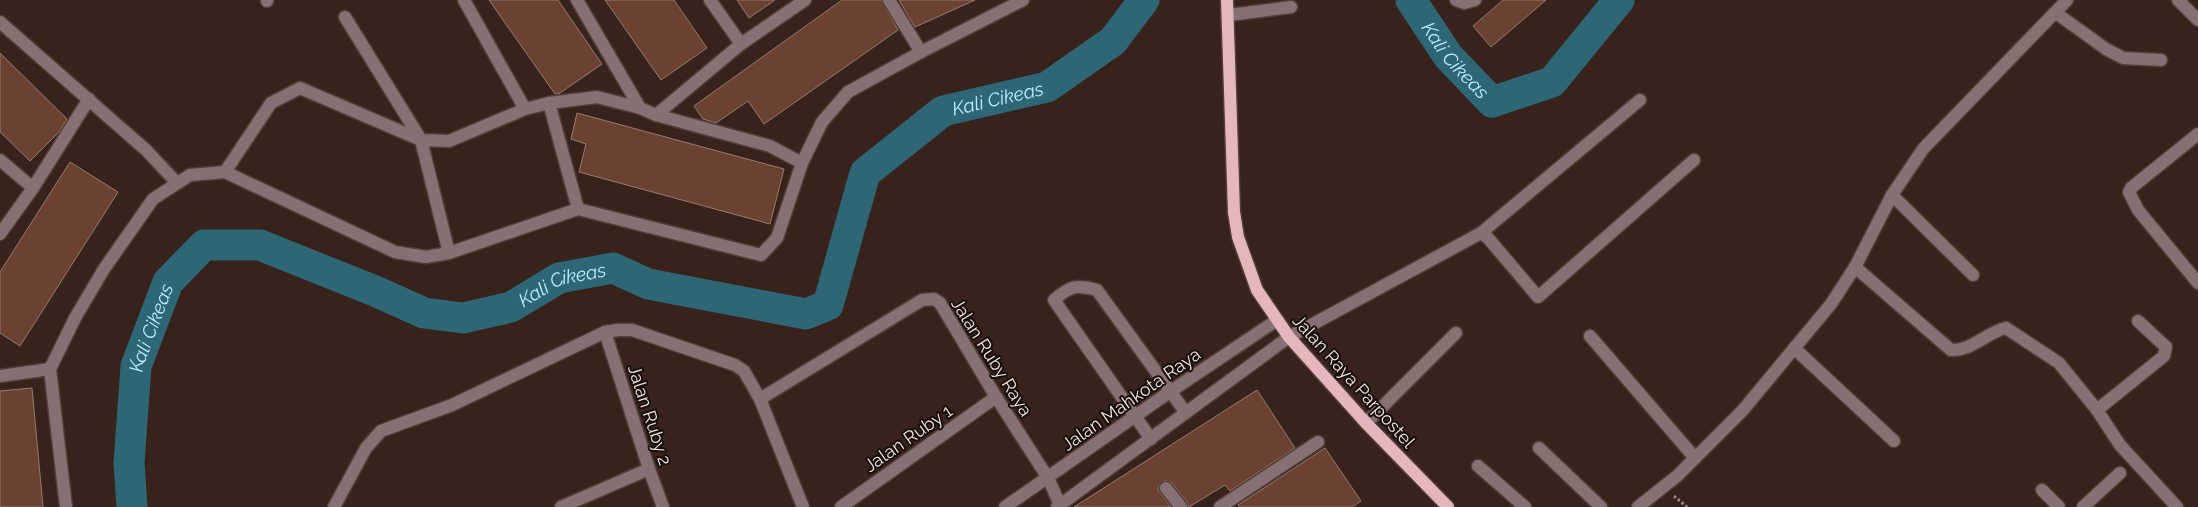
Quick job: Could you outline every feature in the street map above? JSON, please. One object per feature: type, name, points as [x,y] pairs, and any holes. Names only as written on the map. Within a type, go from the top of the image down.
[{"type":"main road","name":"Jalan Raya Parpostel","points":[[1227,0],[1229,15],[1234,212],[1238,237],[1246,264],[1257,290],[1289,337],[1366,422],[1448,507]]},
{"type":"street","points":[[464,0],[525,109]]},
{"type":"street","points":[[577,0],[640,108]]},
{"type":"street","points":[[710,0],[741,44]]},
{"type":"street","points":[[656,115],[741,44],[805,0]]},
{"type":"street","points":[[889,0],[921,52]]},
{"type":"street","points":[[66,507],[50,369],[75,318],[104,269],[153,199],[190,175],[226,172],[395,252],[426,257],[449,253],[578,209],[761,255],[777,238],[802,163],[822,122],[848,92],[921,52],[1024,0]]},
{"type":"street","points":[[1456,0],[1464,4],[1474,0]]},
{"type":"street","points":[[1638,507],[1677,476],[1743,410],[1831,304],[1855,266],[1892,195],[1923,150],[2068,0]]},
{"type":"street","points":[[2178,0],[2198,20]]},
{"type":"street","points":[[1229,15],[1291,7]]},
{"type":"street","points":[[2056,13],[2106,49],[2123,58],[2161,60]]},
{"type":"street","points":[[345,17],[421,140],[449,253]]},
{"type":"street","points":[[0,22],[146,150],[177,183]]},
{"type":"street","points":[[226,172],[270,104],[300,88],[421,140],[449,141],[525,109],[549,103],[597,97],[770,146],[802,163]]},
{"type":"street","points":[[0,234],[33,188],[89,100]]},
{"type":"street","points":[[1059,506],[1289,337],[1481,233],[1640,100]]},
{"type":"street","points":[[549,103],[578,209]]},
{"type":"street","points":[[2198,134],[2129,192],[2138,210],[2198,283]]},
{"type":"street","points":[[0,160],[33,188]]},
{"type":"street","points":[[1481,233],[1488,238],[1538,297],[1694,160]]},
{"type":"street","points":[[1892,195],[1973,275]]},
{"type":"street","points":[[1855,266],[1951,350],[1962,351],[1993,331],[2006,328],[2058,363],[2096,410],[2120,445],[2177,507]]},
{"type":"street","points":[[1151,439],[1054,300],[1067,288],[1086,287],[1097,290],[1186,413]]},
{"type":"street","name":"Jalan Ruby Raya","points":[[760,399],[928,298],[940,303],[996,397],[1048,478],[1059,506]]},
{"type":"street","name":"Jalan Mahkota Raya","points":[[1005,507],[1171,391],[1277,320]]},
{"type":"street","points":[[2096,410],[2164,356],[2166,347],[2138,321]]},
{"type":"street","points":[[334,507],[366,448],[381,431],[452,405],[606,332],[632,330],[735,365],[744,371],[760,399],[803,507]]},
{"type":"street","name":"Jalan Ruby 2","points":[[606,332],[663,507]]},
{"type":"street","points":[[1366,422],[1456,333]]},
{"type":"street","points":[[1590,336],[1695,458]]},
{"type":"street","points":[[1794,348],[1894,441]]},
{"type":"street","points":[[0,376],[50,369]]},
{"type":"street","name":"Jalan Ruby 1","points":[[841,507],[996,397]]},
{"type":"street","points":[[1220,507],[1318,442]]},
{"type":"street","points":[[1539,448],[1601,507]]},
{"type":"street","points":[[1478,466],[1525,507]]},
{"type":"street","points":[[561,507],[649,468]]},
{"type":"street","points":[[2083,507],[2120,473]]},
{"type":"street","points":[[1166,488],[1181,507]]},
{"type":"street","points":[[2042,490],[2058,507]]},
{"type":"building","points":[[489,0],[558,0],[602,64],[560,93],[555,94]]},
{"type":"building","points":[[605,0],[674,0],[707,48],[661,80]]},
{"type":"building","points":[[737,0],[775,0],[749,18]]},
{"type":"building","points":[[842,0],[881,0],[898,30],[764,124],[748,101],[716,123],[703,119],[694,106]]},
{"type":"building","points":[[899,0],[975,0],[915,27]]},
{"type":"building","points":[[1503,0],[1546,0],[1491,47],[1473,26]]},
{"type":"building","points":[[0,53],[67,119],[59,132],[30,161],[0,132]]},
{"type":"building","points":[[577,113],[784,169],[770,224],[579,172],[586,144],[571,139]]},
{"type":"building","points":[[70,162],[118,192],[20,346],[0,333],[0,272]]},
{"type":"building","points":[[32,388],[43,507],[0,507],[0,391]]},
{"type":"building","points":[[1257,390],[1295,448],[1230,491],[1225,485],[1189,507],[1172,483],[1165,480],[1159,485],[1158,490],[1171,507],[1074,507]]},
{"type":"building","points":[[1325,448],[1361,501],[1352,507],[1240,507],[1238,505]]},
{"type":"waterway","name":"Kali Cikeas","points":[[132,507],[129,463],[136,366],[168,282],[204,245],[260,245],[375,291],[424,313],[463,318],[511,307],[559,278],[613,268],[648,284],[806,314],[828,305],[865,173],[943,111],[1047,87],[1113,41],[1144,0]]},
{"type":"waterway","name":"Kali Cikeas","points":[[1411,0],[1448,56],[1492,102],[1552,82],[1619,0]]}]
